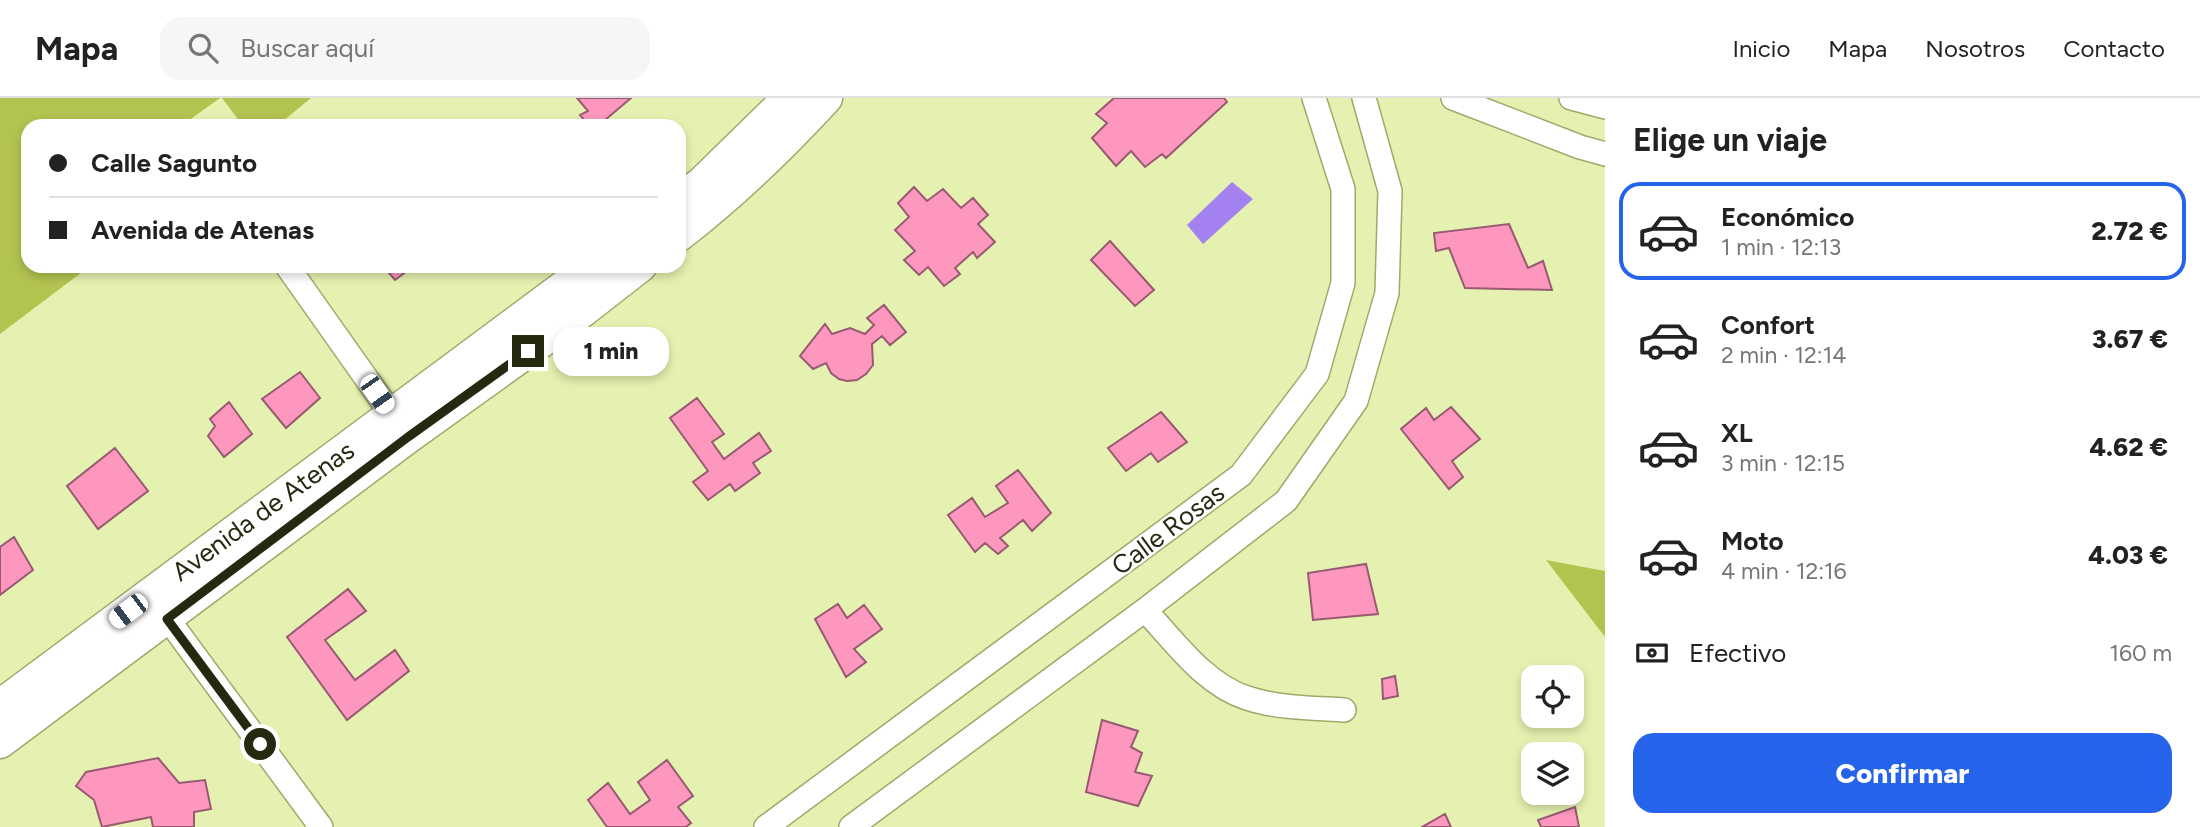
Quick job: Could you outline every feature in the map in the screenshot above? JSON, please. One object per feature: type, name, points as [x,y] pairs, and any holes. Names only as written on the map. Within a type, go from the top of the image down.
[{"type":"main road","points":[[686,195],[702,183],[789,98]]},
{"type":"main road","points":[[686,230],[715,207],[801,126],[826,98]]},
{"type":"main road","name":"Avenida de Atenas","points":[[0,742],[158,607],[400,426],[584,273]]},
{"type":"main road","name":"Avenida de Atenas","points":[[400,426],[568,322],[630,273]]},
{"type":"main road","name":"Avenida de Atenas","points":[[0,706],[158,607]]},
{"type":"street","name":"Calle Rosas","points":[[766,827],[1241,475],[1258,453],[1317,374],[1343,283],[1343,189],[1314,98]]},
{"type":"street","name":"Calle Rosas","points":[[851,827],[1145,610],[1286,501],[1356,401],[1387,293],[1390,191],[1364,98]]},
{"type":"street","points":[[1453,98],[1605,154]]},
{"type":"street","points":[[1571,98],[1605,107]]},
{"type":"street","points":[[292,273],[400,426]]},
{"type":"street","points":[[158,607],[321,827]]},
{"type":"street","points":[[1145,610],[1193,661],[1218,683],[1247,698],[1296,707],[1344,710]]},
{"type":"green space","points":[[0,98],[220,98],[191,119],[21,119],[21,273],[81,273],[0,334]]},
{"type":"green space","points":[[222,98],[311,98],[286,119],[238,119]]},
{"type":"green space","points":[[1546,560],[1605,571],[1605,637]]},
{"type":"shaded area","points":[[1232,182],[1253,199],[1203,244],[1187,225]]},
{"type":"building","points":[[577,98],[631,98],[606,119],[583,119],[580,115],[588,111]]},
{"type":"building","points":[[1114,98],[1224,98],[1227,102],[1166,158],[1162,154],[1145,167],[1131,151],[1116,166],[1092,138],[1107,123],[1096,114]]},
{"type":"building","points":[[914,187],[927,201],[943,189],[961,208],[973,198],[988,215],[978,224],[995,242],[977,258],[973,252],[955,268],[960,274],[944,286],[928,267],[919,275],[904,260],[915,251],[895,230],[909,217],[898,203]]},
{"type":"building","points":[[1509,224],[1528,268],[1543,261],[1552,290],[1465,288],[1449,248],[1436,251],[1434,233]]},
{"type":"building","points":[[1110,241],[1154,290],[1135,306],[1091,260]]},
{"type":"building","points":[[389,273],[404,273],[395,280]]},
{"type":"building","points":[[884,305],[906,332],[890,345],[882,336],[872,344],[873,365],[857,380],[839,379],[831,373],[826,363],[813,369],[800,356],[825,324],[832,334],[850,328],[865,334],[874,325],[867,318]]},
{"type":"building","points":[[300,372],[320,398],[286,428],[262,399]]},
{"type":"building","points":[[697,398],[724,434],[712,442],[724,459],[759,433],[771,451],[753,463],[760,473],[735,491],[730,484],[708,500],[693,482],[708,471],[670,418]]},
{"type":"building","points":[[229,402],[252,434],[224,457],[208,436],[215,426],[210,419]]},
{"type":"building","points":[[1451,407],[1480,439],[1452,461],[1463,477],[1449,489],[1401,429],[1426,408],[1434,420]]},
{"type":"building","points":[[1161,412],[1187,442],[1158,462],[1151,453],[1126,471],[1108,448]]},
{"type":"building","points":[[115,448],[148,491],[98,529],[67,486]]},
{"type":"building","points":[[1018,470],[1051,513],[1032,531],[1023,520],[1000,538],[1008,546],[998,554],[985,543],[975,552],[948,515],[972,498],[985,517],[1008,503],[996,486]]},
{"type":"building","points":[[14,537],[33,570],[0,595],[0,547]]},
{"type":"building","points":[[1366,564],[1378,614],[1313,620],[1308,573]]},
{"type":"building","points":[[348,589],[366,611],[325,640],[355,680],[395,650],[409,671],[347,720],[287,637]]},
{"type":"building","points":[[838,604],[847,618],[864,605],[882,629],[854,649],[866,662],[846,677],[815,619]]},
{"type":"building","points":[[1395,676],[1398,696],[1383,699],[1382,679]]},
{"type":"building","points":[[1102,720],[1138,731],[1131,747],[1142,753],[1135,772],[1152,776],[1138,806],[1086,792]]},
{"type":"building","points":[[158,758],[179,783],[205,780],[211,809],[194,812],[194,827],[153,827],[151,817],[102,827],[94,800],[76,786],[86,772]]},
{"type":"building","points":[[667,760],[693,796],[678,807],[691,823],[686,827],[607,827],[588,800],[608,783],[630,814],[650,800],[638,782]]},
{"type":"building","points":[[1575,807],[1579,827],[1541,827],[1538,820]]},
{"type":"building","points":[[1445,814],[1451,827],[1422,827]]},
{"type":"route","points":[[260,744],[167,619],[408,437],[528,351]]}]
